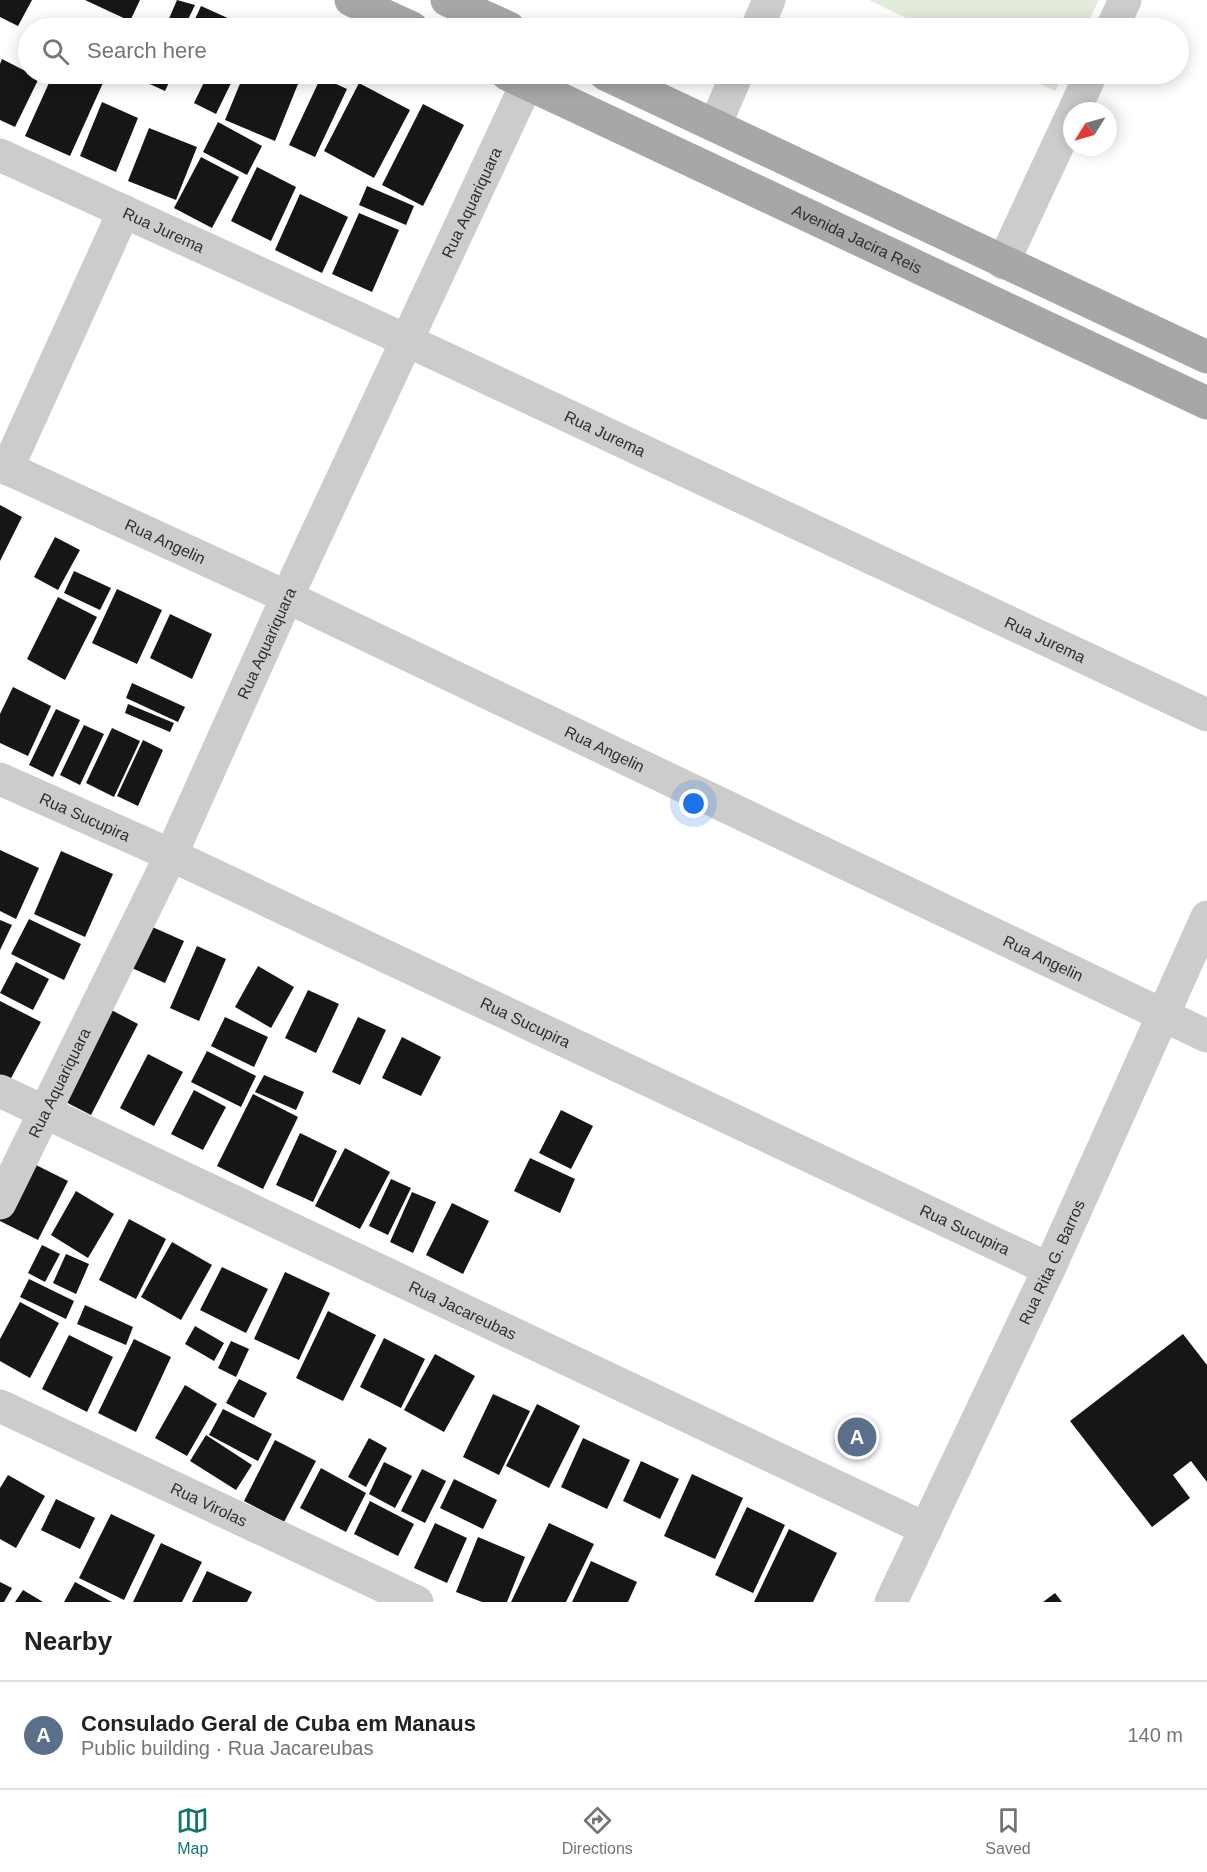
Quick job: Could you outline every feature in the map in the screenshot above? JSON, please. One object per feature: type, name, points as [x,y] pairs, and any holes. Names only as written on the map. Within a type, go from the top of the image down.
[{"type":"main road","points":[[351,0],[390,18]]},
{"type":"main road","points":[[447,0],[487,18]]},
{"type":"main road","name":"Avenida Jacira Reis","points":[[530,84],[1207,403]]},
{"type":"main road","points":[[627,84],[1207,357]]},
{"type":"street","points":[[762,18],[770,0]]},
{"type":"street","points":[[1117,18],[1125,0]]},
{"type":"street","name":"Rua Aquariquara","points":[[0,1203],[42,1112],[171,855],[287,597],[408,341],[515,84]]},
{"type":"street","points":[[715,125],[733,84]]},
{"type":"street","points":[[1078,102],[1086,84]]},
{"type":"street","points":[[1003,263],[1063,134]]},
{"type":"street","name":"Rua Jurema","points":[[0,155],[408,341],[1207,715]]},
{"type":"street","points":[[4,467],[124,211]]},
{"type":"street","name":"Rua Angelin","points":[[4,467],[287,597],[1207,1036]]},
{"type":"street","name":"Rua Sucupira","points":[[0,779],[171,855],[1049,1269]]},
{"type":"street","name":"Rua Rita G. Barros","points":[[893,1601],[1049,1269],[1207,917]]},
{"type":"street","name":"Rua Jacareubas","points":[[0,1091],[926,1528]]},
{"type":"street","name":"Rua Virolas","points":[[0,1406],[417,1602]]},
{"type":"green space","points":[[869,0],[1099,0],[1090,18],[906,18]]},
{"type":"green space","points":[[1040,84],[1058,84],[1055,91]]},
{"type":"building","points":[[0,0],[32,0],[22,18],[18,18],[18,26],[0,17]]},
{"type":"building","points":[[85,0],[140,0],[131,18],[124,18]]},
{"type":"building","points":[[177,0],[195,5],[189,18],[169,18]]},
{"type":"building","points":[[201,6],[228,18],[196,18]]},
{"type":"building","points":[[2,59],[18,67],[18,84],[36,84],[15,127],[0,120],[0,64]]},
{"type":"building","points":[[48,84],[102,84],[70,156],[25,136]]},
{"type":"building","points":[[150,84],[168,84],[165,91]]},
{"type":"building","points":[[203,84],[231,84],[216,114],[194,103]]},
{"type":"building","points":[[240,84],[298,84],[275,141],[225,120]]},
{"type":"building","points":[[318,84],[336,84],[347,89],[315,157],[289,145]]},
{"type":"building","points":[[358,84],[410,110],[374,178],[324,151]]},
{"type":"building","points":[[102,102],[138,118],[116,172],[80,156]]},
{"type":"building","points":[[423,104],[464,125],[423,206],[382,185]]},
{"type":"building","points":[[218,122],[262,146],[247,175],[203,152]]},
{"type":"building","points":[[149,128],[197,147],[176,200],[128,181]]},
{"type":"building","points":[[201,157],[239,177],[212,228],[174,208]]},
{"type":"building","points":[[257,167],[296,187],[271,241],[231,221]]},
{"type":"building","points":[[367,186],[414,206],[406,225],[359,205]]},
{"type":"building","points":[[300,194],[348,217],[322,273],[275,250]]},
{"type":"building","points":[[359,213],[399,230],[372,292],[332,274]]},
{"type":"building","points":[[0,505],[22,517],[0,561]]},
{"type":"building","points":[[55,537],[80,550],[58,590],[34,577]]},
{"type":"building","points":[[74,571],[111,588],[100,610],[64,593]]},
{"type":"building","points":[[117,589],[162,610],[137,664],[92,643]]},
{"type":"building","points":[[58,597],[97,617],[65,680],[27,659]]},
{"type":"building","points":[[170,614],[212,634],[192,679],[150,658]]},
{"type":"building","points":[[132,683],[185,707],[178,722],[126,698]]},
{"type":"building","points":[[13,687],[51,706],[28,756],[0,743],[0,714]]},
{"type":"building","points":[[128,704],[174,723],[170,732],[125,713]]},
{"type":"building","points":[[56,709],[80,720],[53,777],[29,765]]},
{"type":"building","points":[[84,725],[104,734],[80,785],[60,775]]},
{"type":"building","points":[[112,728],[140,741],[114,797],[86,783]]},
{"type":"building","points":[[143,740],[163,750],[138,806],[117,796]]},
{"type":"building","points":[[0,850],[39,868],[16,919],[0,911]]},
{"type":"building","points":[[61,851],[113,874],[85,937],[34,914]]},
{"type":"building","points":[[29,919],[81,944],[64,980],[11,954]]},
{"type":"building","points":[[0,920],[12,925],[0,950]]},
{"type":"building","points":[[141,922],[184,941],[165,983],[123,964]]},
{"type":"building","points":[[197,946],[226,959],[199,1021],[170,1008]]},
{"type":"building","points":[[16,962],[49,979],[33,1010],[0,993]]},
{"type":"building","points":[[258,966],[294,987],[271,1028],[235,1007]]},
{"type":"building","points":[[308,990],[339,1004],[316,1053],[285,1038]]},
{"type":"building","points":[[0,1001],[41,1022],[9,1082],[0,1077]]},
{"type":"building","points":[[102,1005],[138,1024],[91,1115],[56,1097]]},
{"type":"building","points":[[225,1017],[268,1037],[254,1067],[211,1046]]},
{"type":"building","points":[[358,1017],[386,1030],[360,1085],[332,1072]]},
{"type":"building","points":[[402,1037],[441,1057],[421,1096],[382,1078]]},
{"type":"building","points":[[207,1051],[256,1076],[241,1107],[191,1082]]},
{"type":"building","points":[[148,1054],[183,1072],[154,1126],[120,1108]]},
{"type":"building","points":[[264,1075],[304,1092],[296,1110],[255,1092]]},
{"type":"building","points":[[194,1090],[226,1107],[203,1150],[171,1134]]},
{"type":"building","points":[[253,1094],[298,1117],[263,1189],[217,1166]]},
{"type":"building","points":[[561,1110],[593,1126],[571,1169],[539,1153]]},
{"type":"building","points":[[300,1133],[337,1151],[313,1202],[276,1185]]},
{"type":"building","points":[[345,1148],[390,1172],[360,1229],[315,1206]]},
{"type":"building","points":[[530,1158],[575,1179],[560,1213],[514,1191]]},
{"type":"building","points":[[26,1160],[68,1181],[38,1240],[0,1221],[0,1211]]},
{"type":"building","points":[[391,1179],[411,1188],[388,1235],[369,1226]]},
{"type":"building","points":[[76,1191],[114,1214],[88,1258],[51,1235]]},
{"type":"building","points":[[412,1192],[436,1202],[413,1253],[390,1242]]},
{"type":"building","points":[[452,1203],[489,1221],[463,1274],[426,1255]]},
{"type":"building","points":[[129,1219],[166,1239],[136,1299],[99,1280]]},
{"type":"building","points":[[172,1242],[212,1265],[181,1320],[141,1297]]},
{"type":"building","points":[[42,1245],[60,1254],[45,1282],[28,1273]]},
{"type":"building","points":[[66,1254],[89,1264],[76,1294],[53,1283]]},
{"type":"building","points":[[222,1267],[268,1289],[246,1333],[200,1310]]},
{"type":"building","points":[[285,1272],[330,1293],[299,1360],[254,1339]]},
{"type":"building","points":[[29,1279],[74,1301],[66,1319],[20,1297]]},
{"type":"building","points":[[20,1302],[59,1323],[30,1378],[0,1361],[0,1339]]},
{"type":"building","points":[[85,1305],[133,1327],[126,1345],[77,1324]]},
{"type":"building","points":[[328,1311],[376,1335],[343,1401],[296,1378]]},
{"type":"building","points":[[195,1326],[224,1343],[214,1361],[185,1344]]},
{"type":"building","points":[[1183,1334],[1207,1365],[1207,1482],[1191,1461],[1173,1475],[1190,1498],[1152,1527],[1070,1421]]},
{"type":"building","points":[[69,1335],[113,1357],[87,1412],[42,1389]]},
{"type":"building","points":[[384,1338],[425,1359],[401,1408],[360,1387]]},
{"type":"building","points":[[134,1339],[171,1357],[136,1432],[98,1413]]},
{"type":"building","points":[[231,1341],[249,1349],[236,1377],[218,1368]]},
{"type":"building","points":[[435,1354],[475,1376],[444,1432],[404,1410]]},
{"type":"building","points":[[239,1379],[267,1393],[254,1418],[226,1403]]},
{"type":"building","points":[[185,1385],[217,1404],[187,1456],[155,1438]]},
{"type":"building","points":[[493,1394],[530,1411],[499,1475],[463,1457]]},
{"type":"building","points":[[537,1404],[580,1426],[549,1488],[506,1466]]},
{"type":"building","points":[[223,1409],[272,1434],[258,1461],[209,1435]]},
{"type":"building","points":[[206,1435],[252,1465],[236,1490],[190,1461]]},
{"type":"building","points":[[369,1438],[387,1448],[366,1487],[348,1477]]},
{"type":"building","points":[[583,1438],[630,1460],[607,1509],[561,1487]]},
{"type":"building","points":[[275,1440],[316,1461],[284,1522],[244,1501]]},
{"type":"building","points":[[641,1461],[679,1479],[660,1519],[623,1501]]},
{"type":"building","points":[[384,1462],[412,1476],[395,1508],[369,1494]]},
{"type":"building","points":[[321,1468],[366,1493],[346,1532],[300,1508]]},
{"type":"building","points":[[422,1469],[446,1481],[425,1523],[401,1511]]},
{"type":"building","points":[[692,1474],[743,1498],[715,1559],[664,1536]]},
{"type":"building","points":[[8,1475],[45,1496],[16,1548],[0,1539],[0,1488]]},
{"type":"building","points":[[454,1479],[497,1500],[483,1529],[440,1508]]},
{"type":"building","points":[[56,1499],[95,1518],[80,1549],[41,1530]]},
{"type":"building","points":[[370,1501],[414,1524],[398,1556],[354,1534]]},
{"type":"building","points":[[747,1507],[785,1525],[753,1593],[715,1575]]},
{"type":"building","points":[[111,1514],[155,1535],[124,1600],[79,1578]]},
{"type":"building","points":[[435,1523],[467,1538],[447,1583],[414,1568]]},
{"type":"building","points":[[549,1523],[594,1544],[566,1602],[511,1602]]},
{"type":"building","points":[[789,1529],[837,1553],[813,1602],[754,1602]]},
{"type":"building","points":[[478,1537],[525,1557],[507,1602],[482,1602],[456,1592]]},
{"type":"building","points":[[161,1543],[202,1562],[182,1602],[133,1602]]},
{"type":"building","points":[[591,1561],[637,1582],[628,1602],[572,1602]]},
{"type":"building","points":[[207,1571],[252,1592],[247,1602],[192,1602]]},
{"type":"building","points":[[0,1582],[12,1588],[4,1602],[0,1602]]},
{"type":"building","points":[[75,1582],[112,1602],[64,1602]]},
{"type":"building","points":[[23,1590],[43,1602],[15,1602]]},
{"type":"building","points":[[1055,1593],[1062,1602],[1043,1602]]},
{"type":"place","name":"Consulado Geral de Cuba em Manaus","points":[[857,1437]]}]
